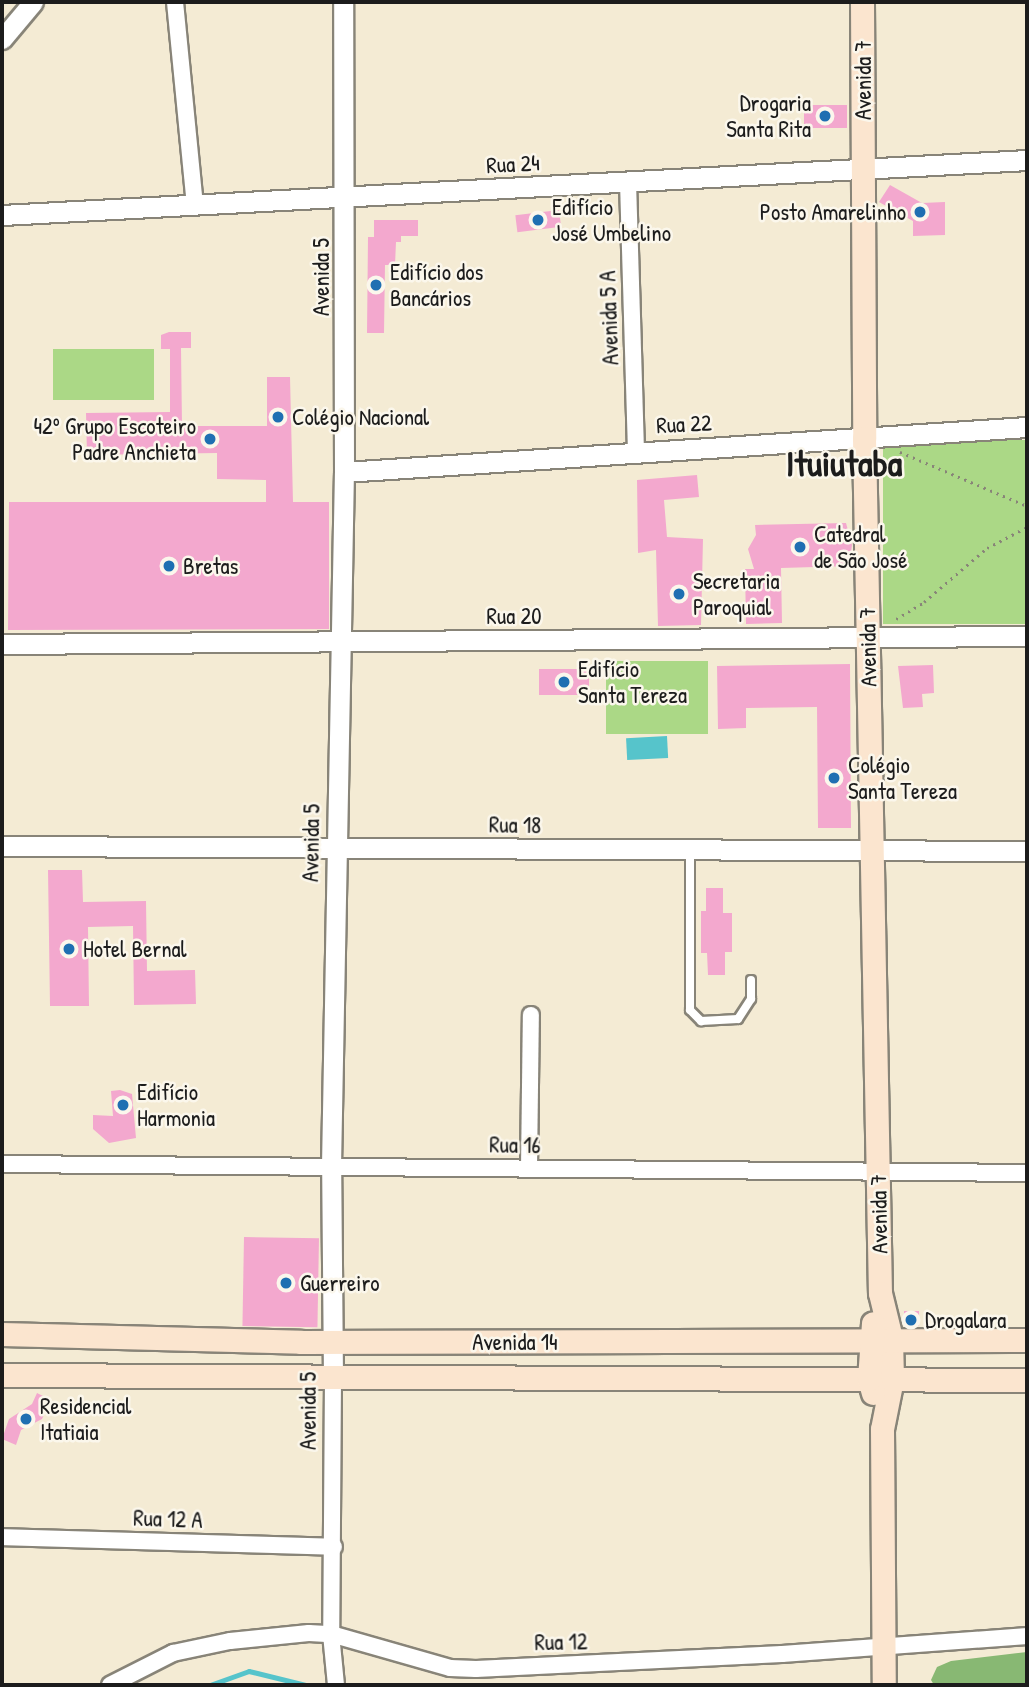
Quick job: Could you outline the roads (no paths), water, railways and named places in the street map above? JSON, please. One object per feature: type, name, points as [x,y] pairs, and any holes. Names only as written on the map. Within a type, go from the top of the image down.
[{"type":"main road","name":"Avenida 7","points":[[862,2],[864,438],[880,1293],[884,1685]]},
{"type":"main road","name":"Avenida 14","points":[[2,1334],[333,1342],[880,1338],[1027,1340]]},
{"type":"main road","points":[[842,1339],[854,1359],[844,1379]]},
{"type":"main road","points":[[924,1339],[912,1348],[907,1363],[924,1379]]},
{"type":"main road","points":[[618,1380],[611,1360],[623,1341]]},
{"type":"main road","points":[[584,1378],[596,1359],[585,1342]]},
{"type":"main road","name":"Avenida 14","points":[[2,1375],[1027,1380]]},
{"type":"street","points":[[2,39],[33,2]]},
{"type":"street","points":[[175,2],[195,205]]},
{"type":"street","name":"Avenida 5","points":[[336,1685],[331,1634],[334,1547],[331,1166],[344,472],[343,2]]},
{"type":"street","name":"Rua 24","points":[[2,215],[1027,160]]},
{"type":"street","name":"Avenida 5 A","points":[[628,182],[636,452]]},
{"type":"street","name":"Rua 22","points":[[344,472],[1027,427]]},
{"type":"street","name":"Rua 20","points":[[2,644],[1027,636]]},
{"type":"street","name":"Rua 18","points":[[2,846],[1027,851]]},
{"type":"street","points":[[529,1168],[531,1014]]},
{"type":"street","name":"Rua 16","points":[[2,1164],[1027,1173]]},
{"type":"street","name":"Rua 12 A","points":[[2,1536],[334,1547]]},
{"type":"street","name":"Rua 12","points":[[110,1685],[173,1653],[230,1641],[331,1634],[463,1668],[768,1655],[1027,1636]]},
{"type":"lane","points":[[690,851],[690,1010],[701,1020],[738,1018],[751,999],[751,980]]},
{"type":"water","points":[[667,736],[668,758],[627,760],[626,738]]},
{"type":"waterway","points":[[210,1685],[249,1671],[306,1685]]},
{"type":"waterway","points":[[1010,1685],[1026,1685]]},
{"type":"place","name":"Drogaria Santa Rita","points":[[825,116]]},
{"type":"place","name":"Posto Amarelinho","points":[[920,212]]},
{"type":"place","name":"Edifício José Umbelino","points":[[538,220]]},
{"type":"place","name":"Edifício dos Bancários","points":[[376,285]]},
{"type":"place","name":"Colégio Nacional","points":[[278,417]]},
{"type":"place","name":"42º Grupo Escoteiro Padre Anchieta","points":[[210,439]]},
{"type":"place","name":"Catedral de São José","points":[[800,547]]},
{"type":"place","name":"Bretas","points":[[169,566]]},
{"type":"place","name":"Secretaria Paroquial","points":[[679,594]]},
{"type":"place","name":"Edifício Santa Tereza","points":[[564,682]]},
{"type":"place","name":"Colégio Santa Tereza","points":[[834,778]]},
{"type":"place","name":"Hotel Bernal","points":[[69,949]]},
{"type":"place","name":"Edifício Harmonia","points":[[123,1105]]},
{"type":"place","name":"Guerreiro","points":[[286,1283]]},
{"type":"place","name":"Drogalara","points":[[911,1320]]},
{"type":"place","name":"Residencial Itatiaia","points":[[26,1419]]},
{"type":"district","name":"Ituiutaba","points":[[844,463]]}]
